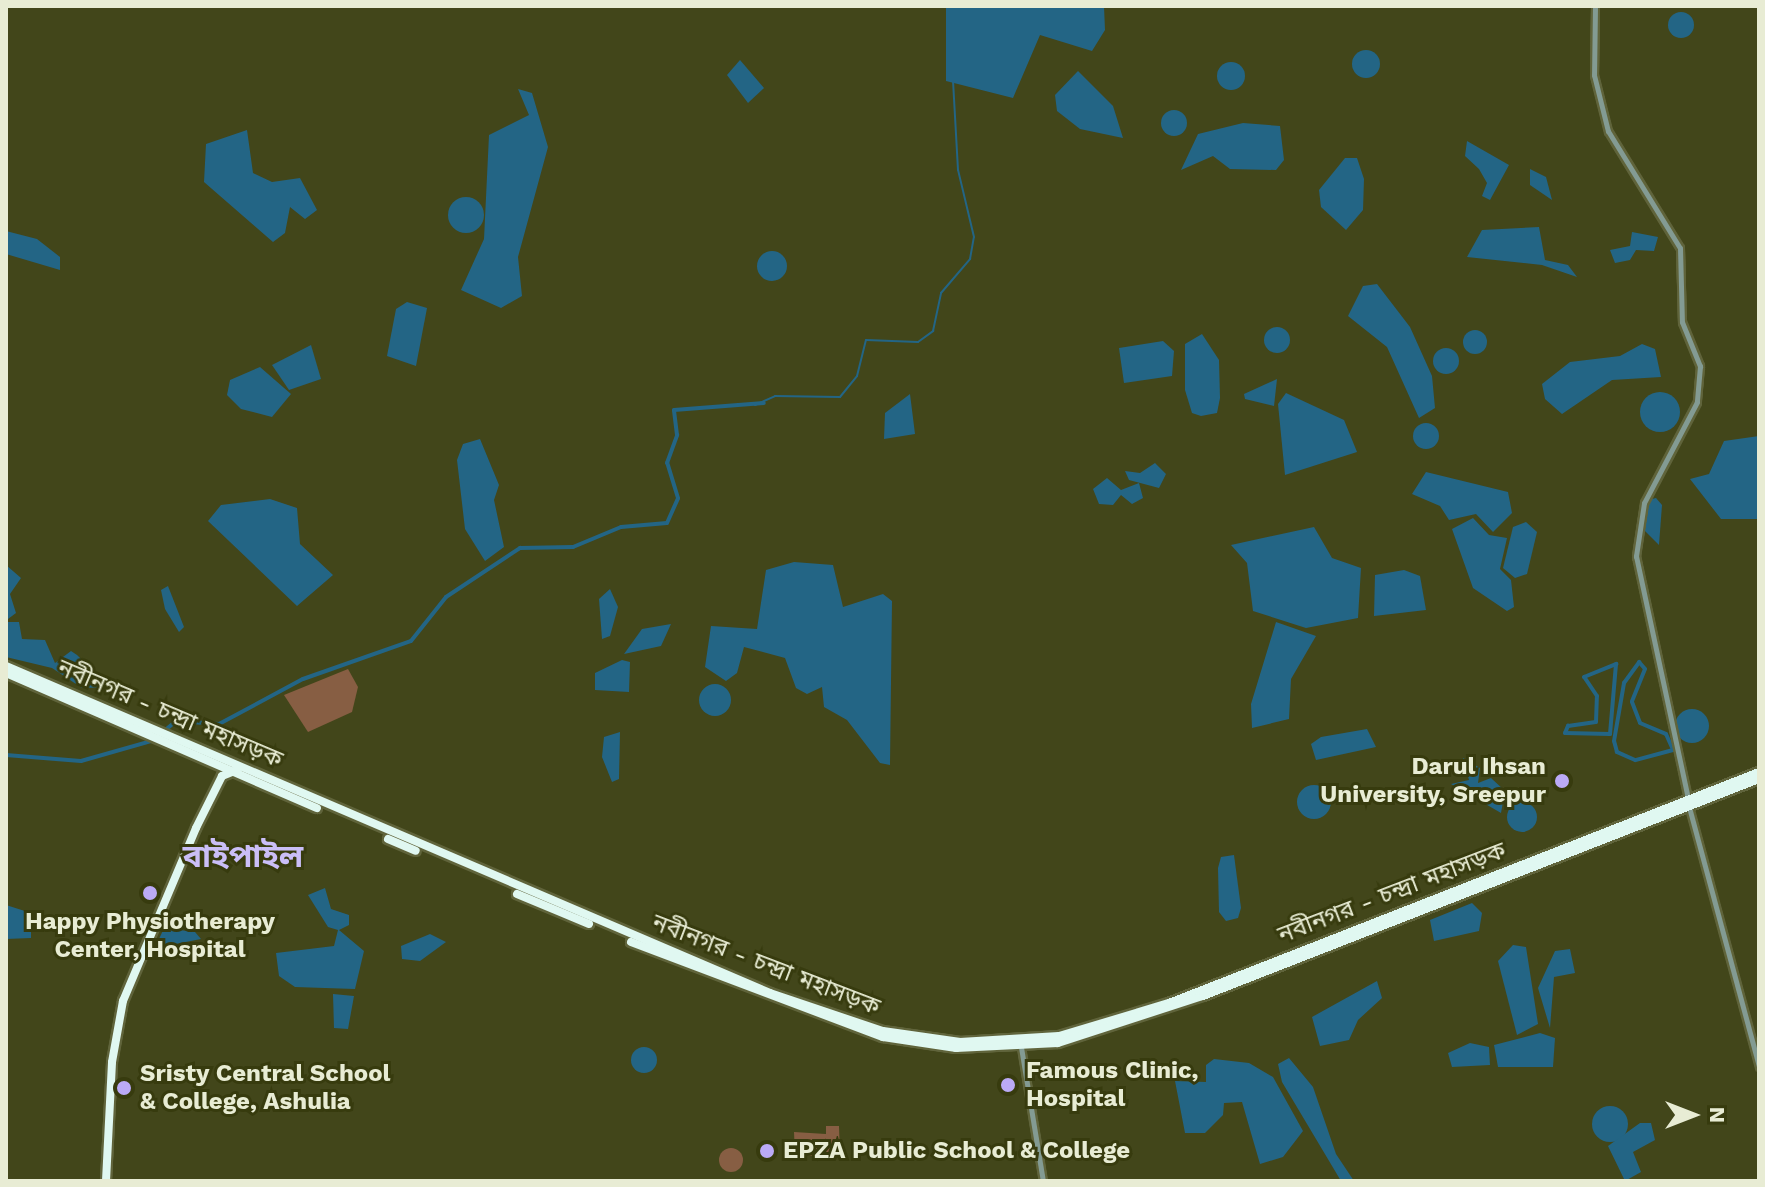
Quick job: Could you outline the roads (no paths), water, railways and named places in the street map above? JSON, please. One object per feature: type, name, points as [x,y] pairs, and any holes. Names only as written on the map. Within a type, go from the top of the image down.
[{"type":"highway","name":"নবীনগর - চন্দ্রা মহাসড়ক","points":[[6,666],[142,727]]},
{"type":"highway","name":"নবীনগর - চন্দ্রা মহাসড়ক","points":[[6,673],[184,744],[770,993],[883,1031],[960,1042],[1059,1036],[1169,1003],[1689,803],[1759,779]]},
{"type":"highway","name":"নবীনগর - চন্দ্রা মহাসড়ক","points":[[184,744],[547,907],[843,1027],[927,1045],[1021,1047],[1162,1011],[1689,803],[1759,772]]},
{"type":"highway","points":[[106,1181],[120,1012],[183,855],[222,776],[238,770]]},
{"type":"street","points":[[1595,6],[1594,75],[1608,131],[1680,248],[1682,322],[1700,366],[1697,402],[1644,503],[1636,556],[1689,803],[1759,1067]]},
{"type":"street","points":[[1021,1047],[1043,1181]]},
{"type":"water","points":[[946,6],[1104,6],[1105,30],[1092,51],[1040,35],[1013,98],[946,81]]},
{"type":"water","points":[[1681,12],[1690,16],[1694,25],[1690,34],[1681,38],[1672,34],[1668,25],[1672,16]]},
{"type":"water","points":[[1366,50],[1376,54],[1380,64],[1376,74],[1366,78],[1356,74],[1352,64],[1356,54]]},
{"type":"water","points":[[740,60],[764,88],[748,103],[727,75]]},
{"type":"water","points":[[1231,62],[1241,66],[1245,76],[1241,86],[1231,90],[1221,86],[1217,76],[1221,66]]},
{"type":"water","points":[[1078,71],[1113,106],[1123,138],[1080,129],[1057,111],[1055,95]]},
{"type":"water","points":[[518,89],[532,93],[548,147],[518,257],[522,296],[501,308],[461,290],[484,239],[489,135],[529,115]]},
{"type":"water","points":[[1174,110],[1183,114],[1187,123],[1183,132],[1174,136],[1165,132],[1161,123],[1165,114]]},
{"type":"water","points":[[1243,123],[1280,126],[1284,160],[1276,170],[1230,169],[1213,156],[1181,170],[1198,134]]},
{"type":"water","points":[[247,130],[253,173],[272,182],[300,178],[317,210],[305,219],[290,207],[285,233],[273,242],[204,182],[206,144]]},
{"type":"water","points":[[1467,141],[1509,165],[1490,200],[1482,196],[1487,183],[1479,169],[1465,156]]},
{"type":"water","points":[[1345,158],[1357,158],[1364,179],[1363,210],[1346,230],[1321,207],[1319,190]]},
{"type":"water","points":[[1530,169],[1546,177],[1552,200],[1530,185]]},
{"type":"water","points":[[466,197],[478,203],[484,215],[478,227],[466,233],[454,227],[448,215],[454,203]]},
{"type":"water","points":[[1539,227],[1545,260],[1568,265],[1577,277],[1542,265],[1467,257],[1482,230]]},
{"type":"water","points":[[6,231],[37,239],[60,257],[60,270],[6,254]]},
{"type":"water","points":[[1632,232],[1658,237],[1654,251],[1636,250],[1630,260],[1615,263],[1610,250],[1630,246]]},
{"type":"water","points":[[772,251],[783,255],[787,266],[783,277],[772,281],[761,277],[757,266],[761,255]]},
{"type":"water","points":[[1377,284],[1410,327],[1432,376],[1435,408],[1419,418],[1387,347],[1348,316],[1363,286]]},
{"type":"water","points":[[407,302],[427,308],[416,366],[387,356],[396,309]]},
{"type":"water","points":[[1277,327],[1286,331],[1290,340],[1286,349],[1277,353],[1268,349],[1264,340],[1268,331]]},
{"type":"water","points":[[1475,330],[1484,333],[1487,342],[1484,351],[1475,354],[1466,351],[1463,342],[1466,333]]},
{"type":"water","points":[[1202,334],[1219,360],[1220,398],[1217,413],[1201,416],[1192,413],[1185,390],[1185,344]]},
{"type":"water","points":[[1163,341],[1174,351],[1172,376],[1124,383],[1119,348]]},
{"type":"water","points":[[1642,344],[1655,349],[1661,377],[1612,380],[1562,414],[1545,399],[1542,384],[1570,362],[1620,356]]},
{"type":"water","points":[[311,345],[321,379],[289,390],[272,365]]},
{"type":"water","points":[[1446,348],[1455,352],[1459,361],[1455,370],[1446,374],[1437,370],[1433,361],[1437,352]]},
{"type":"water","points":[[260,367],[291,394],[272,417],[241,409],[227,395],[230,380]]},
{"type":"water","points":[[1277,379],[1274,406],[1245,399],[1244,394]]},
{"type":"water","points":[[1660,392],[1674,398],[1680,412],[1674,426],[1660,432],[1646,426],[1640,412],[1646,398]]},
{"type":"water","points":[[1286,393],[1344,420],[1357,452],[1285,475],[1278,404]]},
{"type":"water","points":[[910,394],[915,434],[884,439],[885,413]]},
{"type":"water","points":[[1426,423],[1435,427],[1439,436],[1435,445],[1426,449],[1417,445],[1413,436],[1417,427]]},
{"type":"water","points":[[1759,436],[1759,519],[1721,519],[1690,479],[1709,474],[1724,441]]},
{"type":"water","points":[[480,439],[499,485],[494,500],[504,547],[485,561],[465,529],[457,460],[463,444]]},
{"type":"water","points":[[1155,463],[1166,474],[1159,488],[1129,480],[1125,471],[1140,473]]},
{"type":"water","points":[[1426,472],[1508,492],[1512,513],[1493,532],[1476,514],[1449,520],[1440,506],[1412,494]]},
{"type":"water","points":[[1107,478],[1121,490],[1139,483],[1143,498],[1132,504],[1121,495],[1113,505],[1099,504],[1093,489]]},
{"type":"water","points":[[1656,498],[1662,505],[1659,545],[1643,529],[1648,500]]},
{"type":"water","points":[[270,499],[297,508],[300,544],[333,575],[297,606],[208,521],[221,505]]},
{"type":"water","points":[[1473,518],[1489,535],[1507,538],[1500,569],[1511,580],[1514,607],[1507,611],[1473,588],[1452,529]]},
{"type":"water","points":[[1526,522],[1537,532],[1527,574],[1515,578],[1503,568],[1513,527]]},
{"type":"water","points":[[1314,527],[1332,558],[1361,568],[1358,618],[1306,628],[1253,611],[1247,563],[1231,545]]},
{"type":"water","points":[[794,562],[833,565],[843,607],[883,594],[892,601],[890,765],[880,763],[847,720],[824,707],[822,687],[807,694],[796,688],[785,658],[744,647],[737,673],[726,681],[705,667],[711,626],[757,629],[766,570]]},
{"type":"water","points":[[6,565],[21,578],[10,594],[16,613],[8,619]]},
{"type":"water","points":[[1404,570],[1420,576],[1426,610],[1374,616],[1375,575]]},
{"type":"water","points":[[168,586],[184,627],[179,632],[165,609],[161,590]]},
{"type":"water","points":[[610,589],[618,607],[610,636],[602,639],[599,599]]},
{"type":"water","points":[[6,622],[19,622],[22,639],[45,640],[55,663],[71,651],[110,687],[82,688],[52,668],[6,657]]},
{"type":"water","points":[[1276,622],[1316,636],[1291,679],[1289,719],[1252,728],[1251,704]]},
{"type":"water","points":[[671,624],[661,646],[624,654],[642,629]]},
{"type":"water","points":[[622,660],[630,662],[629,692],[595,690],[595,673]]},
{"type":"water","points":[[715,684],[726,689],[731,700],[726,711],[715,716],[704,711],[699,700],[704,689]]},
{"type":"water","points":[[1692,709],[1704,714],[1709,726],[1704,738],[1692,743],[1680,738],[1675,726],[1680,714]]},
{"type":"water","points":[[1367,729],[1376,747],[1316,760],[1311,744],[1321,737]]},
{"type":"water","points":[[620,732],[619,779],[612,782],[602,757],[604,737]]},
{"type":"water","points":[[1463,758],[1480,768],[1478,783],[1491,778],[1505,791],[1501,813],[1451,784],[1469,780]]},
{"type":"water","points":[[1314,785],[1326,790],[1331,802],[1326,814],[1314,819],[1302,814],[1297,802],[1302,790]]},
{"type":"water","points":[[1522,802],[1533,806],[1537,817],[1533,828],[1522,832],[1511,828],[1507,817],[1511,806]]},
{"type":"water","points":[[1234,855],[1241,908],[1238,918],[1226,921],[1219,912],[1218,868],[1221,857]]},
{"type":"water","points":[[325,888],[331,909],[349,915],[349,925],[339,930],[364,951],[355,989],[295,987],[279,976],[276,953],[334,946],[338,930],[328,927],[308,895]]},
{"type":"water","points":[[1472,903],[1482,913],[1479,931],[1434,941],[1430,920]]},
{"type":"water","points":[[6,905],[31,913],[31,938],[6,939]]},
{"type":"water","points":[[164,928],[195,932],[201,939],[155,948]]},
{"type":"water","points":[[430,934],[446,942],[420,961],[402,959],[401,946]]},
{"type":"water","points":[[1513,945],[1526,947],[1538,1024],[1517,1035],[1498,961]]},
{"type":"water","points":[[1570,949],[1575,973],[1554,977],[1550,1028],[1538,988],[1555,951]]},
{"type":"water","points":[[1377,981],[1382,998],[1358,1020],[1349,1040],[1320,1046],[1312,1017]]},
{"type":"water","points":[[333,994],[354,996],[348,1029],[334,1028]]},
{"type":"water","points":[[1540,1033],[1555,1038],[1553,1067],[1498,1067],[1494,1045]]},
{"type":"water","points":[[1470,1043],[1489,1047],[1490,1065],[1452,1067],[1448,1053]]},
{"type":"water","points":[[644,1047],[654,1050],[657,1060],[654,1070],[644,1073],[634,1070],[631,1060],[634,1050]]},
{"type":"water","points":[[1289,1058],[1313,1087],[1336,1154],[1354,1181],[1341,1181],[1282,1082],[1278,1064]]},
{"type":"water","points":[[1214,1059],[1249,1063],[1273,1077],[1303,1131],[1283,1157],[1260,1164],[1242,1102],[1224,1103],[1223,1115],[1205,1133],[1185,1133],[1175,1081],[1206,1082],[1206,1065]]},
{"type":"water","points":[[1610,1106],[1623,1111],[1628,1124],[1623,1137],[1610,1142],[1597,1137],[1592,1124],[1597,1111]]},
{"type":"water","points":[[1640,1123],[1651,1123],[1655,1140],[1633,1152],[1641,1172],[1625,1181],[1608,1146]]},
{"type":"waterway","points":[[755,405],[775,396],[840,397],[857,376],[866,340],[918,342],[933,331],[941,293],[970,259],[974,237],[958,170],[953,81]]},
{"type":"waterway","points":[[163,732],[176,721],[219,724],[303,679],[411,641],[446,597],[520,548],[573,547],[621,527],[667,523],[678,498],[667,463],[677,435],[674,410],[764,403]]},
{"type":"waterway","points":[[1639,662],[1645,669],[1632,702],[1640,723],[1666,734],[1673,750],[1635,760],[1617,752],[1614,741],[1624,683],[1639,662]]},
{"type":"waterway","points":[[1616,664],[1610,734],[1565,733],[1568,726],[1596,722],[1597,696],[1584,677],[1616,664]]},
{"type":"waterway","points":[[6,755],[81,761],[158,739]]},
{"type":"place","name":"Darul Ihsan University, Sreepur","points":[[1562,781]]},
{"type":"place","name":"Happy Physiotherapy Center, Hospital","points":[[150,893]]},
{"type":"place","name":"Famous Clinic, Hospital","points":[[1008,1085]]},
{"type":"place","name":"Sristy Central School & College, Ashulia","points":[[124,1088]]},
{"type":"place","name":"EPZA Public School & College","points":[[767,1151]]},
{"type":"district","name":"বাইপাইল","points":[[243,856]]}]
